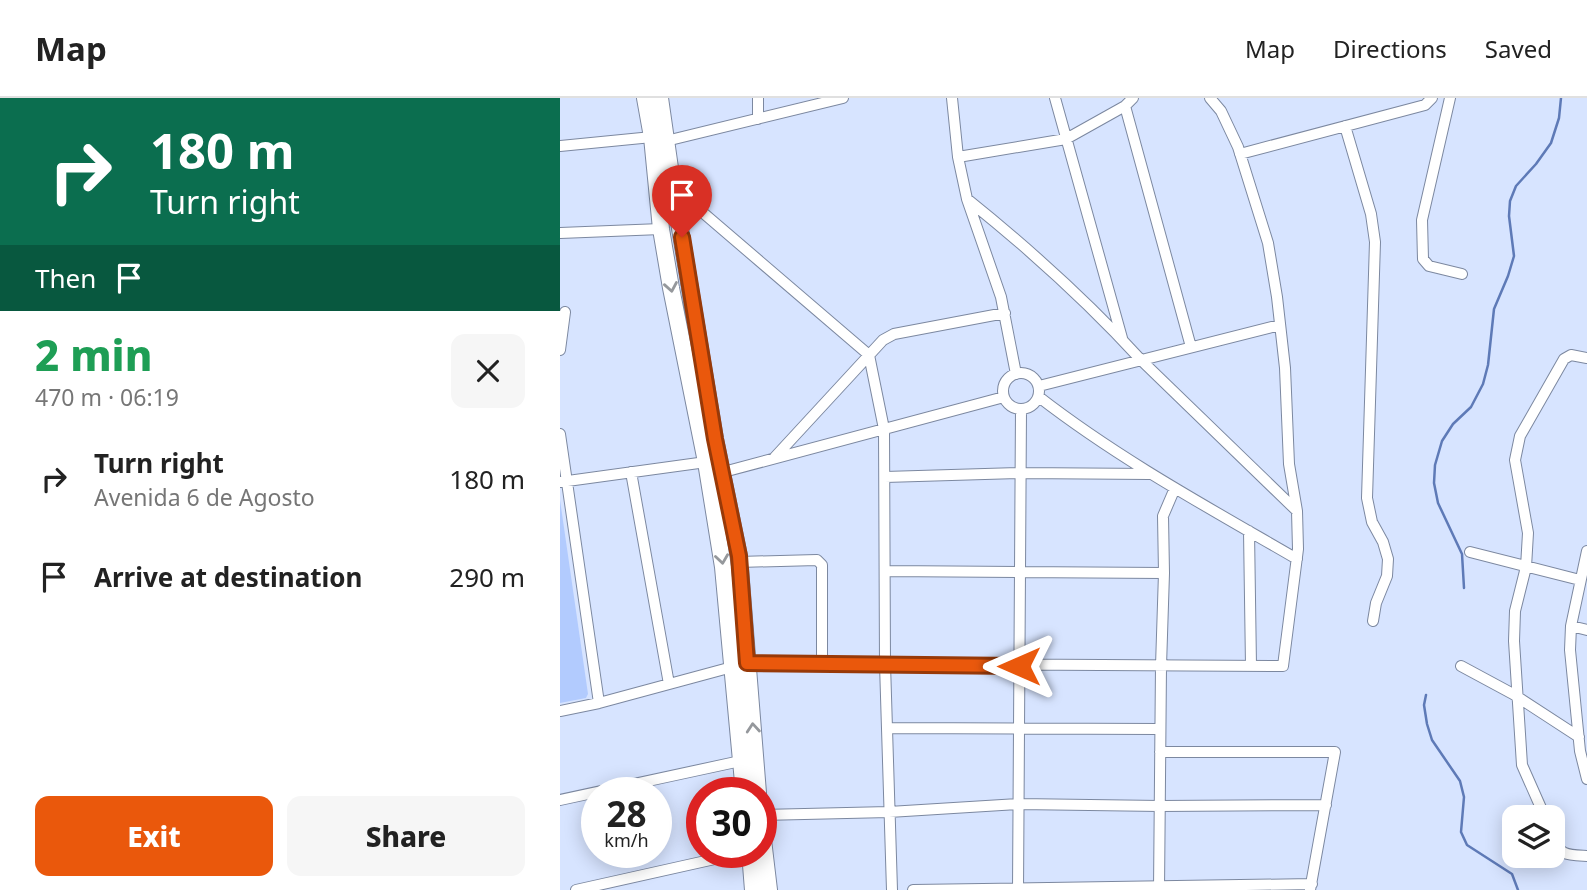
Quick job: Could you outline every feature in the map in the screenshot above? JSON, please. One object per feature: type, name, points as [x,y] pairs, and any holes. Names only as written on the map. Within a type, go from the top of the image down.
[{"type":"highway","points":[[645,98],[673,187],[713,470],[723,567],[740,665]]},
{"type":"highway","points":[[660,98],[661,229],[671,288],[713,470],[739,562],[740,665],[748,759],[753,777]]},
{"type":"highway","points":[[746,777],[748,759]]},
{"type":"highway","points":[[753,890],[754,868]]},
{"type":"highway","points":[[761,868],[769,890]]},
{"type":"street","points":[[758,98],[758,119]]},
{"type":"street","points":[[560,146],[659,139],[758,119],[842,98]]},
{"type":"street","points":[[952,98],[958,156],[967,199],[1001,297],[1016,374]]},
{"type":"street","points":[[1055,98],[1122,340]]},
{"type":"street","points":[[560,711],[740,665],[1283,666],[1298,549],[1297,511],[1289,464],[1280,325],[1268,243],[1240,154],[1220,111],[1210,98]]},
{"type":"street","points":[[1240,154],[1425,105],[1432,98]]},
{"type":"street","points":[[1450,98],[1422,220],[1423,259],[1429,266],[1462,274]]},
{"type":"street","points":[[958,156],[1066,139],[1129,102],[1191,347]]},
{"type":"street","points":[[1345,126],[1371,214],[1375,242],[1367,498],[1372,522],[1383,542],[1388,559],[1387,576],[1376,603],[1373,621]]},
{"type":"street","points":[[673,187],[869,355],[884,429],[885,664],[892,890]]},
{"type":"street","points":[[967,199],[1013,236],[1297,511]]},
{"type":"street","points":[[560,233],[661,229]]},
{"type":"street","points":[[560,350],[565,312]]},
{"type":"street","points":[[775,457],[883,340],[894,334],[1004,313]]},
{"type":"street","points":[[1280,325],[1141,360],[1039,392],[1032,406],[1021,410],[1010,406],[1004,397],[1004,385],[1011,376],[1027,374],[1036,381],[1039,392],[1075,425],[1150,474],[1297,559]]},
{"type":"street","points":[[1540,805],[1522,765],[1514,641],[1515,611],[1526,567],[1528,533],[1514,460],[1520,436],[1564,359],[1571,355],[1587,358]]},
{"type":"street","points":[[563,482],[631,472],[713,470],[775,457],[1004,397]]},
{"type":"street","points":[[1018,889],[1021,410]]},
{"type":"street","points":[[560,434],[563,482],[599,702]]},
{"type":"street","points":[[631,472],[669,684]]},
{"type":"street","points":[[885,477],[1020,473],[1150,474]]},
{"type":"street","points":[[1159,888],[1163,516],[1175,488]]},
{"type":"street","points":[[1249,531],[1251,666]]},
{"type":"street","points":[[1587,551],[1570,650],[1579,737],[1584,751],[1587,779]]},
{"type":"street","points":[[1469,552],[1580,580]]},
{"type":"street","points":[[739,562],[817,560],[822,565],[822,664]]},
{"type":"street","points":[[885,570],[1164,573]]},
{"type":"street","points":[[1572,626],[1587,630]]},
{"type":"street","points":[[1461,666],[1517,697],[1579,737]]},
{"type":"street","points":[[887,728],[1160,729]]},
{"type":"street","points":[[913,890],[1311,887],[1335,752],[1160,752]]},
{"type":"street","points":[[560,800],[748,759]]},
{"type":"street","points":[[777,815],[890,812],[1019,804],[1326,805]]},
{"type":"street","points":[[1565,853],[1587,856]]},
{"type":"street","points":[[576,890],[686,865]]},
{"type":"shaded area","points":[[560,500],[588,694],[586,698],[560,703]]},
{"type":"waterway","points":[[1464,588],[1462,554],[1438,503],[1434,483],[1435,465],[1442,441],[1453,424],[1471,407],[1483,384],[1488,365],[1494,309],[1514,256],[1510,201],[1516,186],[1551,143],[1559,118],[1561,98]]},
{"type":"waterway","points":[[1426,695],[1424,705],[1432,740],[1460,781],[1464,797],[1461,832],[1467,845],[1512,874],[1518,890]]},
{"type":"route","points":[[682,237],[715,439],[739,556],[747,663],[1019,666]]}]
